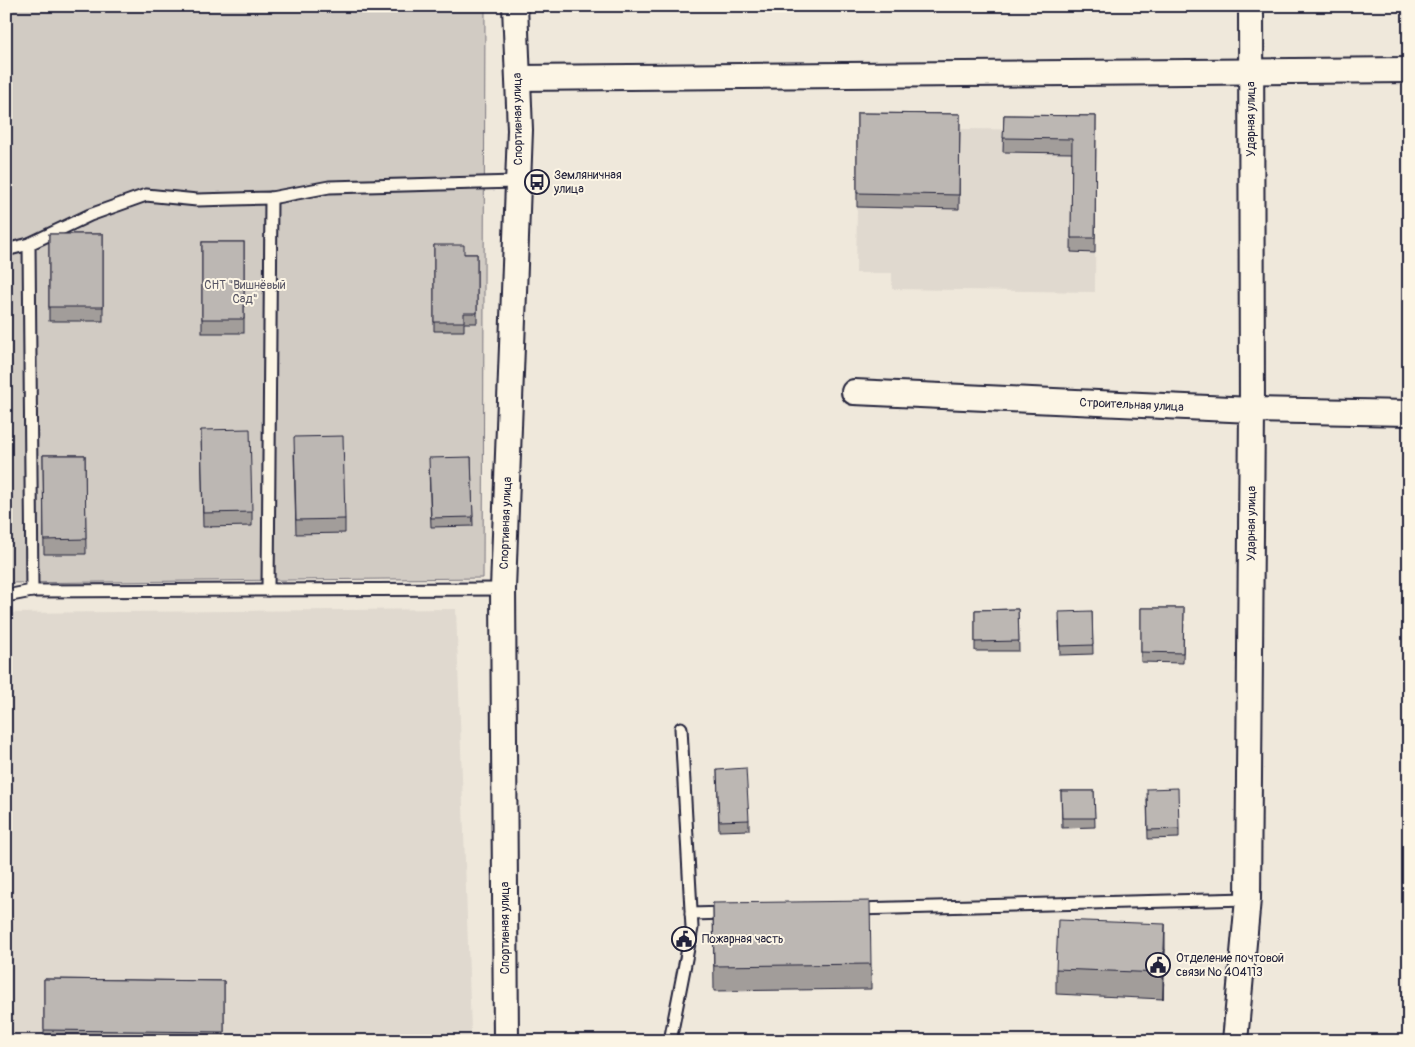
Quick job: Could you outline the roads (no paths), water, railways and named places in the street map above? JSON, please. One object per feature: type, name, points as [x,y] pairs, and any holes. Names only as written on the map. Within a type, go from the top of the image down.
[{"type":"street","name":"Спортивная улица","points":[[506,1041],[503,589],[519,182],[520,130],[515,6]]},
{"type":"street","name":"Ударная улица","points":[[1236,1041],[1248,899],[1252,410],[1251,6]]},
{"type":"street","points":[[518,78],[1409,70]]},
{"type":"street","name":"Строительная улица","points":[[854,392],[1252,410],[1409,412]]},
{"type":"lane","points":[[6,250],[28,244],[90,214],[146,195],[197,200],[271,198],[329,187],[519,182]]},
{"type":"lane","points":[[268,590],[271,198]]},
{"type":"lane","points":[[28,244],[32,590]]},
{"type":"lane","points":[[6,596],[32,590],[503,589]]},
{"type":"lane","points":[[670,1041],[692,928],[681,728]]},
{"type":"lane","points":[[840,910],[1248,899]]},
{"type":"lane","points":[[692,914],[741,912]]},
{"type":"place","name":"Земляничная улица","points":[[537,182]]},
{"type":"place","name":"Пожарная часть","points":[[684,939]]},
{"type":"place","name":"Отделение почтовой связи № 404113","points":[[1158,965]]},
{"type":"park label","name":"СНТ \"Вишнёвый Сад\"","points":[[245,292]]}]
